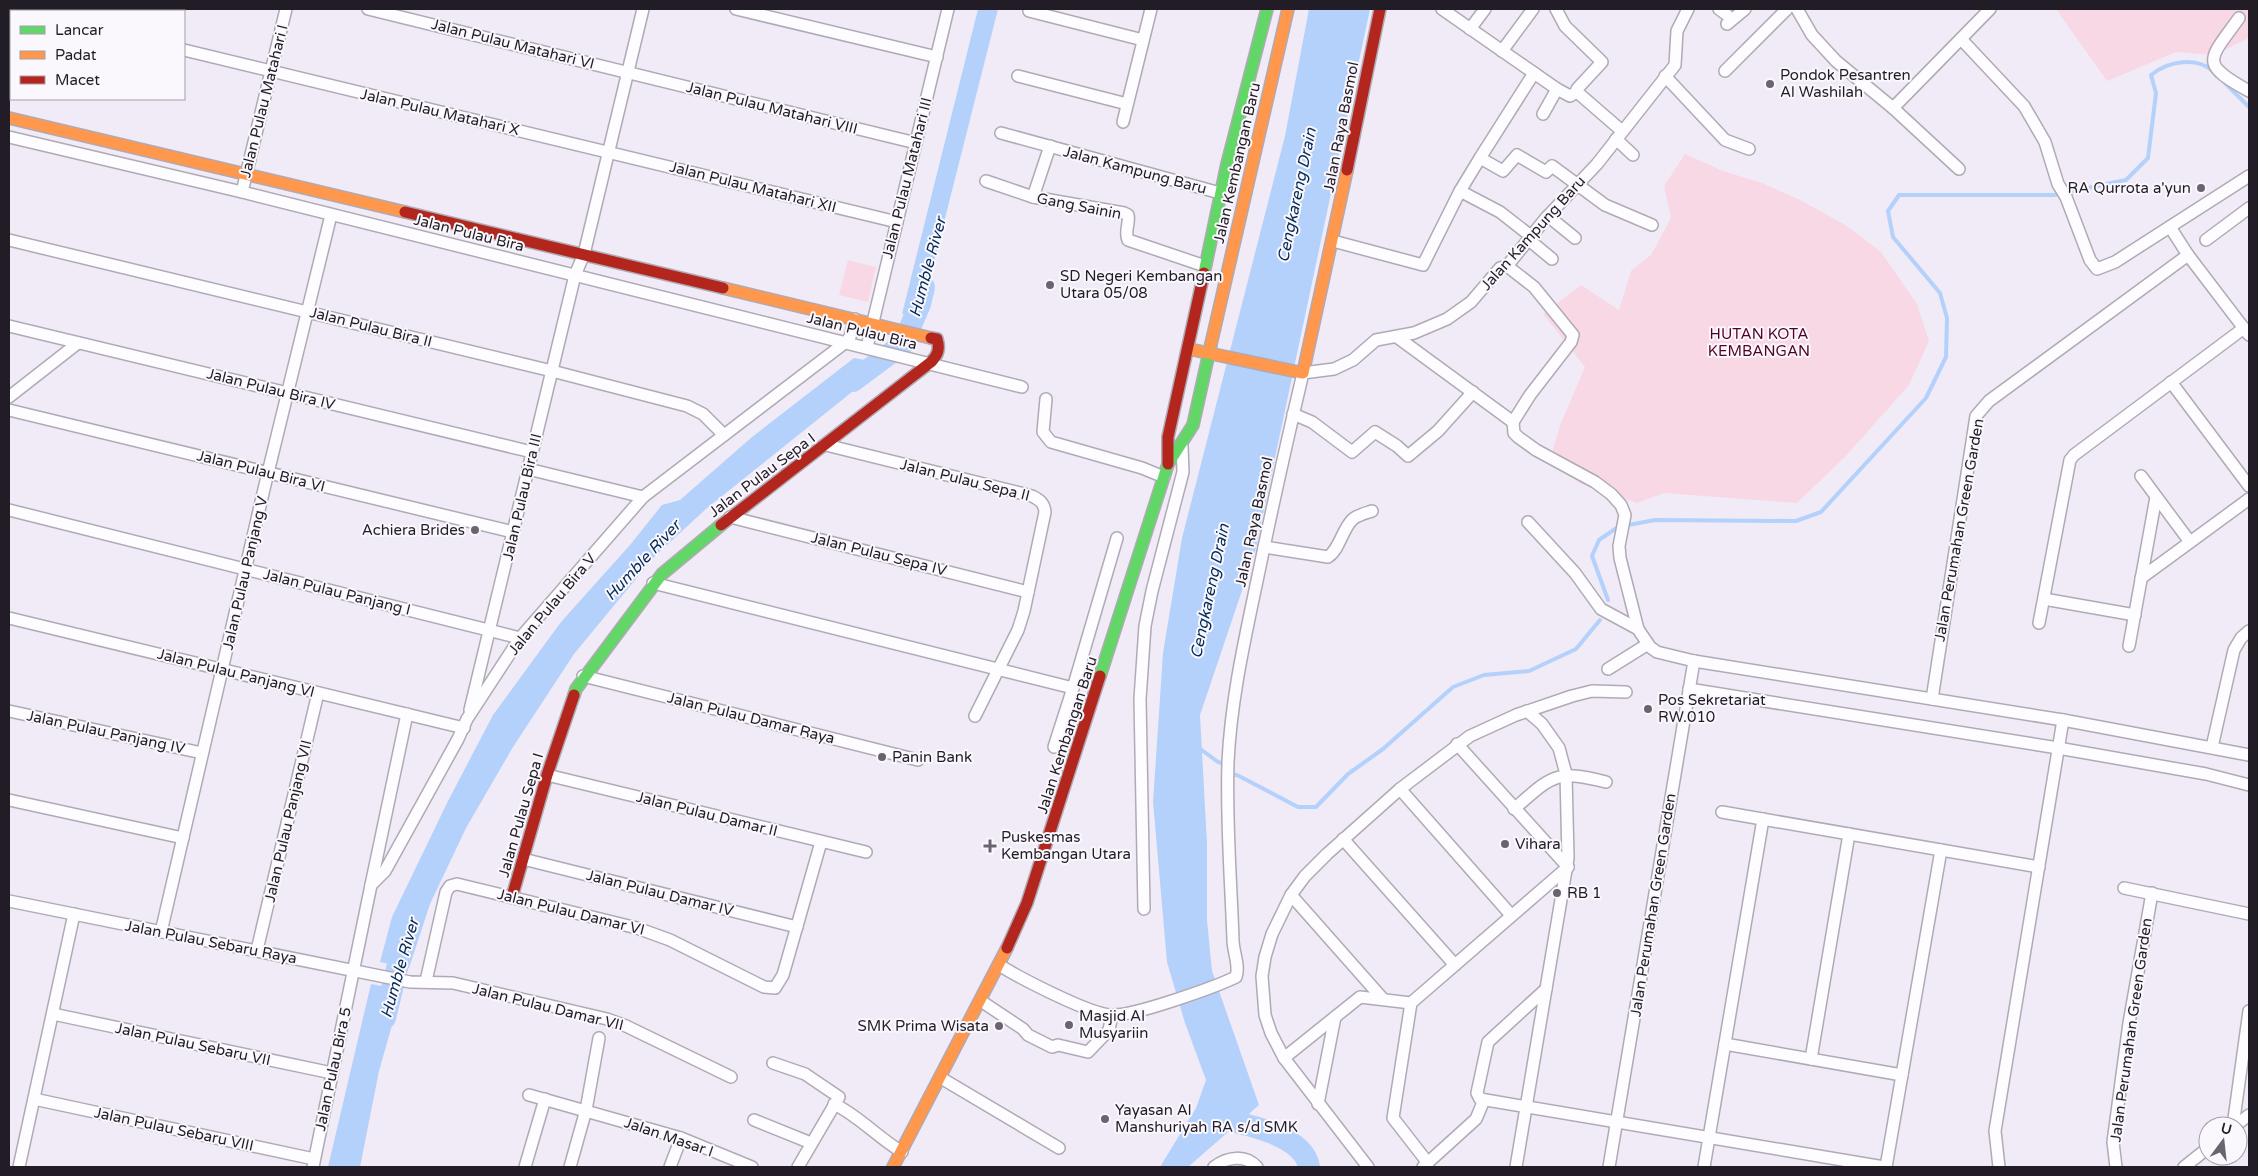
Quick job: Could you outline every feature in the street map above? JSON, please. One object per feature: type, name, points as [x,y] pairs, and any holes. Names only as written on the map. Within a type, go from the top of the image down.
[{"type":"street","name":"Jalan Pulau Matahari I","points":[[242,192],[286,9]]},
{"type":"street","name":"Jalan Pulau Matahari VI","points":[[368,9],[628,73]]},
{"type":"street","points":[[575,275],[584,254],[643,9]]},
{"type":"street","points":[[736,9],[937,58]]},
{"type":"street","name":"Jalan Pulau Matahari III","points":[[867,347],[948,9]]},
{"type":"street","points":[[1122,122],[1151,9]]},
{"type":"street","name":"Jalan Kembangan Baru","points":[[893,1167],[1016,932],[1037,877],[1168,464],[1168,438],[1220,193],[1267,9]]},
{"type":"street","name":"Jalan Kembangan Baru","points":[[1168,464],[1182,446],[1193,426],[1197,413],[1288,9]]},
{"type":"street","name":"Jalan Raya Basmol","points":[[1112,1016],[1141,1010],[1236,977],[1238,966],[1233,946],[1229,860],[1228,768],[1238,671],[1294,414],[1300,373],[1333,241],[1380,9]]},
{"type":"street","points":[[1442,9],[1557,89],[1570,96],[1577,92],[1577,89],[1602,62],[1565,26],[1556,9]]},
{"type":"street","points":[[1470,29],[1485,9]]},
{"type":"street","points":[[1502,51],[1533,9]]},
{"type":"street","name":"Jalan Kampung Baru","points":[[1300,373],[1334,369],[1353,360],[1376,340],[1414,333],[1447,319],[1471,302],[1500,268],[1506,266],[1548,216],[1597,164],[1674,65],[1677,32],[1688,9]]},
{"type":"street","points":[[1724,16],[1745,9]]},
{"type":"street","points":[[1726,71],[1787,9]]},
{"type":"street","points":[[1797,9],[1812,35],[1836,61],[1893,108],[1959,169]]},
{"type":"street","points":[[1893,108],[1990,9]]},
{"type":"street","points":[[1029,11],[1143,40]]},
{"type":"street","points":[[2240,18],[2215,52],[2213,60],[2214,66],[2223,76],[2249,91]]},
{"type":"street","points":[[1961,39],[2024,106],[2045,142],[2058,184],[2066,197],[2090,260],[2097,269],[2115,262],[2249,176]]},
{"type":"street","name":"Jalan Pulau Matahari X","points":[[185,50],[609,152]]},
{"type":"street","name":"Jalan Pulau Matahari VIII","points":[[628,73],[916,142]]},
{"type":"street","points":[[1333,241],[1423,265],[1460,191],[1534,73]]},
{"type":"street","points":[[1018,76],[1127,104]]},
{"type":"street","points":[[1665,76],[1725,140],[1749,149]]},
{"type":"street","points":[[1542,114],[1557,89]]},
{"type":"street","points":[[1577,92],[1619,135],[1633,155]]},
{"type":"street","name":"Jalan Pulau Bira","points":[[9,118],[895,328],[937,339],[940,349],[938,355],[924,362],[242,192],[9,137]]},
{"type":"street","name":"Jalan Kampung Baru","points":[[1001,133],[1220,193]]},
{"type":"street","name":"Jalan Kampung Baru","points":[[1034,197],[1050,146]]},
{"type":"street","name":"Jalan Pulau Matahari XII","points":[[609,152],[897,222]]},
{"type":"street","points":[[1480,158],[1503,171],[1518,156],[1546,172],[1552,166],[1605,205],[1652,225]]},
{"type":"street","name":"Gang Sainin","points":[[986,181],[1034,197],[1124,213],[1128,215],[1126,236],[1128,240],[1205,266]]},
{"type":"street","points":[[1460,191],[1500,212],[1552,259]]},
{"type":"street","points":[[2206,240],[2249,208]]},
{"type":"street","name":"Jalan Pulau Panjang V","points":[[161,932],[331,215]]},
{"type":"street","points":[[1548,216],[1575,238]]},
{"type":"street","points":[[2039,624],[2070,460],[2074,455],[2172,382],[2247,332],[2188,255],[2170,227]]},
{"type":"street","name":"Jalan Pulau Bira II","points":[[9,240],[552,371],[687,406],[702,414],[724,435]]},
{"type":"street","name":"Jalan Perumahan Green Garden","points":[[1932,699],[1976,416],[1995,397],[2188,255]]},
{"type":"street","points":[[1506,266],[1534,287],[1573,335],[1572,342],[1530,395],[1513,422],[1514,433],[1536,450],[1595,482],[1622,505],[1625,515],[1621,532],[1620,558],[1638,629],[1648,644],[1657,652],[1694,661],[2063,720],[2212,747],[2249,756]]},
{"type":"street","name":"Jalan Pulau Bira III","points":[[466,724],[575,275]]},
{"type":"street","points":[[846,342],[850,337],[855,319]]},
{"type":"street","name":"Jalan Pulau Bira IV","points":[[9,326],[532,452]]},
{"type":"street","points":[[1397,336],[1513,422]]},
{"type":"street","points":[[9,397],[78,342]]},
{"type":"street","name":"Jalan Pulau Bira V","points":[[371,885],[385,871],[466,724],[520,638],[643,497],[846,342]]},
{"type":"street","points":[[1188,349],[1300,373]]},
{"type":"street","points":[[924,362],[1022,387]]},
{"type":"street","name":"Jalan Pulau Sepa I","points":[[512,897],[571,701],[583,676],[653,583],[730,517],[826,445],[924,362]]},
{"type":"street","points":[[2172,382],[2249,486]]},
{"type":"street","points":[[1294,414],[1312,422],[1352,452],[1375,432],[1397,446],[1408,456],[1438,430],[1472,392]]},
{"type":"street","points":[[1046,399],[1043,432],[1051,442],[1142,468],[1164,477]]},
{"type":"street","name":"Jalan Pulau Bira VI","points":[[9,410],[513,532]]},
{"type":"street","name":"Jalan Pulau Sepa II","points":[[826,445],[1039,499],[1044,505],[1046,512],[1018,630],[975,716]]},
{"type":"street","points":[[1144,909],[1140,699],[1145,635],[1152,591],[1183,472],[1182,446]]},
{"type":"street","points":[[528,469],[643,497]]},
{"type":"street","points":[[2140,476],[2190,542]]},
{"type":"street","points":[[2129,646],[2156,497]]},
{"type":"street","points":[[2142,578],[2249,499]]},
{"type":"street","name":"Jalan Pulau Panjang I","points":[[9,510],[520,638]]},
{"type":"street","points":[[1264,547],[1328,557],[1333,553],[1342,534],[1354,519],[1372,510]]},
{"type":"street","name":"Jalan Pulau Sepa IV","points":[[730,517],[1028,592]]},
{"type":"street","points":[[1528,522],[1574,573],[1601,609],[1638,629]]},
{"type":"street","points":[[1054,747],[1117,538]]},
{"type":"street","points":[[653,583],[1073,688]]},
{"type":"street","points":[[2044,599],[2135,615]]},
{"type":"street","name":"Jalan Pulau Panjang VI","points":[[9,618],[407,714],[466,724]]},
{"type":"street","points":[[2212,747],[2234,650],[2249,631]]},
{"type":"street","points":[[1608,669],[1648,644]]},
{"type":"street","name":"Jalan Perumahan Green Garden","points":[[1609,1167],[1694,661]]},
{"type":"street","name":"Jalan Pulau Damar Raya","points":[[583,676],[918,760]]},
{"type":"street","points":[[1689,690],[2058,748],[2206,774],[2249,785]]},
{"type":"street","points":[[1368,1167],[1284,1058],[1271,1034],[1265,1015],[1262,976],[1272,934],[1291,895],[1305,876],[1343,839],[1400,789],[1470,736],[1527,710],[1592,691],[1626,692]]},
{"type":"street","name":"Jalan Pulau Panjang VII","points":[[257,950],[318,693]]},
{"type":"street","points":[[1516,1167],[1568,867],[1566,774],[1559,748],[1552,735],[1527,710]]},
{"type":"street","name":"Jalan Pulau Panjang IV","points":[[9,711],[202,753]]},
{"type":"street","points":[[359,971],[371,885],[407,714]]},
{"type":"street","points":[[1999,1167],[1995,1131],[2063,720]]},
{"type":"street","points":[[1457,744],[1568,867]]},
{"type":"street","points":[[1514,809],[1542,785],[1566,774],[1606,782]]},
{"type":"street","name":"Jalan Pulau Damar II","points":[[548,775],[866,852]]},
{"type":"street","points":[[1400,789],[1511,915]]},
{"type":"street","points":[[9,800],[183,838]]},
{"type":"street","points":[[1722,812],[2039,867]]},
{"type":"street","points":[[1704,1167],[1764,819]]},
{"type":"street","points":[[1811,1059],[1849,834]]},
{"type":"street","points":[[1343,839],[1455,965]]},
{"type":"street","points":[[797,927],[821,842]]},
{"type":"street","points":[[1546,989],[1488,1042],[1477,1093],[1478,1097],[1484,1100],[1885,1167],[1941,850]]},
{"type":"street","name":"Jalan Pulau Damar IV","points":[[523,859],[797,927]]},
{"type":"street","points":[[1484,1100],[1476,1119],[1425,1165],[1393,1118],[1411,1003],[1568,867]]},
{"type":"street","name":"Jalan Pulau Damar VI","points":[[426,981],[446,892],[450,886],[457,884],[637,928],[670,940],[764,987],[775,988],[778,985],[783,975],[797,927]]},
{"type":"street","points":[[2124,888],[2249,914]]},
{"type":"street","name":"Jalan Perumahan Green Garden","points":[[2116,1167],[2113,1142],[2114,1132],[2129,1024],[2152,893]]},
{"type":"street","points":[[1291,895],[1382,998]]},
{"type":"street","name":"Jalan Pulau Sebaru Raya","points":[[9,901],[412,982]]},
{"type":"street","points":[[19,1167],[74,914]]},
{"type":"street","points":[[981,1001],[1023,1029],[1028,1035],[1052,1047],[1058,1045],[1084,1053],[1092,1049],[1109,1030],[1112,1016],[1090,1010],[999,965]]},
{"type":"street","name":"Jalan Pulau Bira 5","points":[[313,1163],[332,1073],[359,971]]},
{"type":"street","name":"Jalan Pulau Damar VII","points":[[412,982],[426,981],[453,984],[607,1019],[626,1026],[731,1077]]},
{"type":"street","points":[[1284,1058],[1360,997],[1382,998],[1411,1003]]},
{"type":"street","points":[[2235,1116],[2249,1011]]},
{"type":"street","name":"Jalan Pulau Sebaru VII","points":[[53,1014],[332,1073]]},
{"type":"street","points":[[1318,1104],[1335,1017]]},
{"type":"street","points":[[570,1167],[586,1110],[599,1038]]},
{"type":"street","points":[[1725,1044],[1902,1075]]},
{"type":"street","points":[[773,1063],[804,1074],[839,1096],[798,1167]]},
{"type":"street","points":[[941,1078],[1059,1148]]},
{"type":"street","name":"Jalan Masar I","points":[[529,1095],[680,1138],[752,1167]]},
{"type":"street","name":"Jalan Pulau Sebaru VIII","points":[[34,1099],[313,1163]]},
{"type":"street","points":[[525,1167],[544,1099]]},
{"type":"street","points":[[834,1104],[848,1111],[902,1152]]},
{"type":"street","points":[[754,1120],[811,1143]]},
{"type":"street","points":[[670,1167],[680,1138]]},
{"type":"street","points":[[2184,1167],[2198,1156]]},
{"type":"street","points":[[1214,1167],[1232,1158],[1241,1158],[1257,1167]]},
{"type":"green space","points":[[2056,9],[2249,9],[2249,38],[2214,55],[2176,52],[2107,81]]},
{"type":"green space","name":"HUTAN KOTA KEMBANGAN","points":[[1685,154],[1723,171],[1762,183],[1800,200],[1847,226],[1881,252],[1917,304],[1929,341],[1909,385],[1845,457],[1797,503],[1664,493],[1637,503],[1581,484],[1549,462],[1561,423],[1585,367],[1543,314],[1581,285],[1619,310],[1631,271],[1651,255],[1671,218],[1664,186]]},
{"type":"green space","points":[[848,260],[876,267],[868,302],[839,295]]},
{"type":"water","points":[[978,9],[998,9],[920,317],[902,314]]},
{"type":"water","name":"Cengkareng Drain","points":[[1309,9],[1370,9],[1255,552],[1200,715],[1207,844],[1207,920],[1212,971],[1259,1105],[1188,1167],[1160,1167],[1196,1108],[1206,1080],[1185,1023],[1167,962],[1153,802],[1163,653],[1182,538],[1285,136]]},
{"type":"water","points":[[854,358],[887,364],[707,508],[654,557],[574,654],[513,747],[466,828],[430,904],[409,968],[380,962],[392,917],[448,801],[493,715],[561,622],[630,545],[662,505],[680,500],[752,437]]},
{"type":"water","points":[[371,984],[402,990],[379,1071],[360,1167],[328,1167]]},
{"type":"waterway","points":[[1608,600],[1592,556],[1599,540],[1618,527],[1655,520],[1796,521],[1821,512],[1926,398],[1946,357],[1947,318],[1940,293],[1893,237],[1888,211],[1899,195],[2054,195],[2126,180],[2148,158],[2156,93],[2151,75],[2166,66],[2182,62],[2199,64],[2214,72]]},
{"type":"waterway","points":[[2223,81],[2249,107]]},
{"type":"waterway","name":"Humble River","points":[[853,381],[903,344],[920,304],[924,287]]},
{"type":"waterway","points":[[1230,774],[1237,775],[1298,807],[1316,807],[1348,774],[1383,749],[1453,687],[1484,675],[1529,671],[1576,649],[1600,620]]},
{"type":"waterway","points":[[1199,748],[1218,762],[1225,764]]},
{"type":"waterway","name":"Humble River","points":[[385,1018],[405,935]]},
{"type":"waterway","points":[[1213,1117],[1254,1127],[1284,1138],[1296,1146],[1305,1156],[1309,1167]]},
{"type":"traffic: fast","points":[[1204,273],[1227,164],[1267,9]]},
{"type":"traffic: fast","points":[[1100,676],[1168,464],[1193,425],[1211,344]]},
{"type":"traffic: fast","points":[[574,695],[576,689],[662,574],[721,525]]},
{"type":"traffic: slow","points":[[1211,344],[1288,9]]},
{"type":"traffic: slow","points":[[9,118],[405,212]]},
{"type":"traffic: slow","points":[[1189,349],[1303,373],[1347,170]]},
{"type":"traffic: slow","points":[[723,288],[931,338]]},
{"type":"traffic: slow","points":[[893,1167],[1007,948]]},
{"type":"traffic: jam","points":[[1347,170],[1380,9]]},
{"type":"traffic: jam","points":[[405,212],[723,288]]},
{"type":"traffic: jam","points":[[1168,464],[1168,437],[1204,273]]},
{"type":"traffic: jam","points":[[721,525],[931,362],[938,349],[937,339],[931,338]]},
{"type":"traffic: jam","points":[[1007,948],[1027,903],[1100,676]]},
{"type":"traffic: jam","points":[[512,897],[547,775],[574,695]]},
{"type":"place","name":"Pondok Pesantren Al Washilah","points":[[1770,84]]},
{"type":"place","name":"RA Qurrota a'yun","points":[[2201,188]]},
{"type":"place","name":"SD Negeri Kembangan Utara 05/08","points":[[1050,285]]},
{"type":"place","name":"Achiera Brides","points":[[475,530]]},
{"type":"place","name":"Pos Sekretariat RW.010","points":[[1648,709]]},
{"type":"place","name":"Panin Bank","points":[[882,757]]},
{"type":"place","name":"Vihara","points":[[1505,844]]},
{"type":"place","name":"Puskesmas Kembangan Utara","points":[[990,846]]},
{"type":"place","name":"RB 1","points":[[1557,893]]},
{"type":"place","name":"Masjid Al Musyariin","points":[[1069,1025]]},
{"type":"place","name":"SMK Prima Wisata","points":[[999,1026]]},
{"type":"place","name":"Yayasan Al Manshuriyah RA s/d SMK","points":[[1105,1119]]}]
